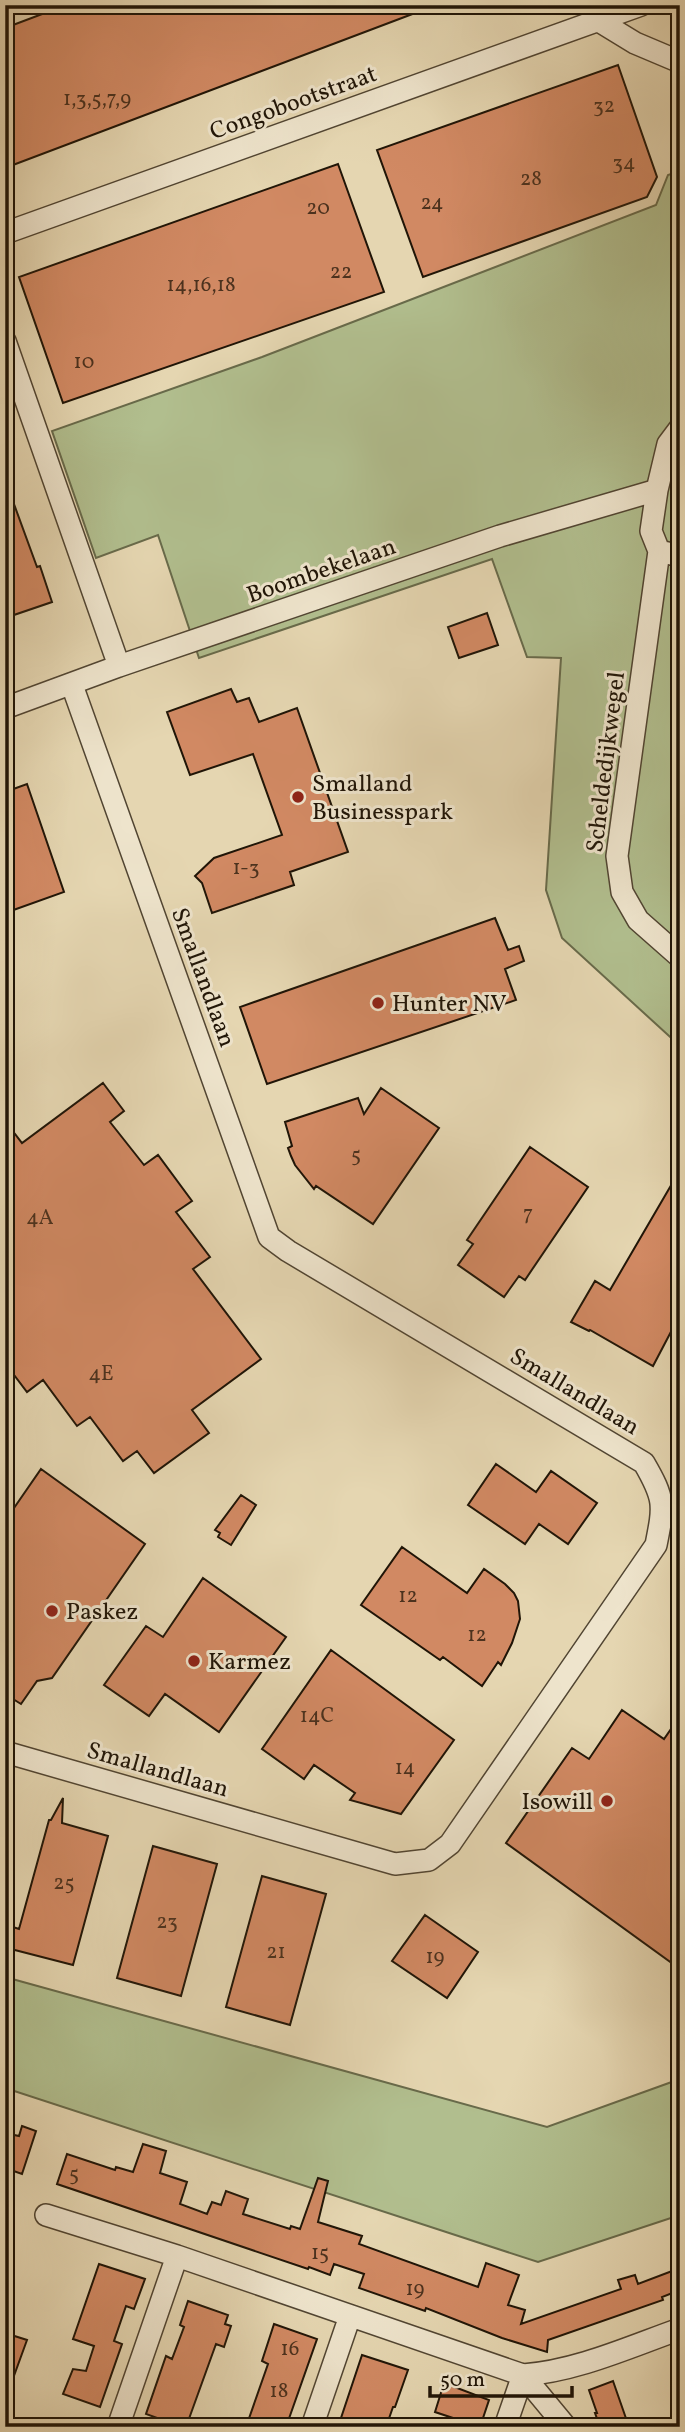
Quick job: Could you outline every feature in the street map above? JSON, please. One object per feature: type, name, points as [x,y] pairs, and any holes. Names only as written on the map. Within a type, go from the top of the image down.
[{"type":"street","name":"Congobootstraat","points":[[5,233],[641,5]]},
{"type":"street","points":[[599,21],[635,43],[680,62]]},
{"type":"street","points":[[5,341],[120,667]]},
{"type":"street","name":"Scheldedijkwegel","points":[[680,428],[668,444],[657,490],[651,531],[659,551],[617,856],[622,892],[638,920],[680,957]]},
{"type":"street","name":"Boombekelaan","points":[[5,708],[500,536],[657,490]]},
{"type":"street","points":[[659,551],[680,555]]},
{"type":"street","name":"Smallandlaan","points":[[5,1752],[395,1864],[429,1860],[450,1844],[656,1545],[663,1511],[657,1485],[644,1463],[288,1251],[269,1237],[72,685]]},
{"type":"street","points":[[46,2215],[177,2256],[523,2375],[570,2367],[680,2329]]},
{"type":"street","points":[[118,2427],[177,2256]]},
{"type":"street","points":[[312,2427],[350,2316]]},
{"type":"street","points":[[505,2427],[523,2375]]},
{"type":"street","points":[[523,2375],[566,2427]]},
{"type":"green space","points":[[680,171],[680,1046],[562,938],[546,890],[561,658],[527,657],[492,559],[199,658],[158,535],[96,558],[52,431],[262,357],[656,205],[668,175]]},
{"type":"green space","points":[[5,1977],[547,2127],[680,2079],[680,2215],[538,2262],[5,2088]]},
{"type":"building","points":[[66,5],[431,7],[5,168],[5,28]]},
{"type":"building","points":[[618,65],[657,177],[647,197],[423,277],[377,150]]},
{"type":"building","points":[[338,164],[384,292],[63,403],[19,277]]},
{"type":"building","points":[[5,485],[37,567],[40,566],[52,602],[5,618]]},
{"type":"building","points":[[487,613],[498,645],[459,658],[448,627]]},
{"type":"building","name":"Smalland Businesspark","points":[[231,689],[237,702],[249,698],[259,722],[297,708],[348,852],[290,872],[294,885],[212,913],[202,883],[195,876],[214,858],[282,835],[253,754],[190,775],[167,712]]},
{"type":"building","points":[[27,784],[64,892],[5,913],[5,792]]},
{"type":"building","name":"Hunter NV","points":[[495,918],[508,950],[519,946],[524,961],[505,969],[516,1000],[267,1084],[240,1007]]},
{"type":"building","points":[[103,1083],[124,1111],[110,1122],[144,1165],[158,1155],[192,1201],[176,1212],[210,1257],[193,1269],[261,1359],[192,1410],[209,1433],[154,1473],[137,1451],[123,1461],[90,1417],[77,1426],[43,1380],[27,1392],[5,1363],[5,1121],[22,1143]]},
{"type":"building","points":[[381,1088],[439,1128],[373,1224],[316,1186],[314,1189],[291,1156],[288,1148],[292,1146],[285,1122],[358,1098],[364,1114]]},
{"type":"building","points":[[530,1147],[588,1187],[525,1280],[519,1276],[504,1297],[458,1265],[473,1244],[467,1240]]},
{"type":"building","points":[[680,1170],[680,1330],[674,1326],[653,1366],[571,1322],[595,1281],[610,1290]]},
{"type":"building","points":[[496,1464],[536,1492],[551,1471],[597,1503],[568,1544],[539,1524],[525,1544],[468,1505]]},
{"type":"building","name":"Paskez","points":[[41,1469],[145,1544],[52,1678],[37,1681],[21,1704],[5,1694],[5,1521]]},
{"type":"building","points":[[241,1495],[256,1505],[231,1545],[218,1537],[220,1533],[215,1530]]},
{"type":"building","points":[[402,1547],[467,1593],[484,1569],[514,1593],[520,1619],[512,1643],[501,1665],[498,1662],[482,1686],[443,1657],[440,1660],[361,1605]]},
{"type":"building","name":"Karmez","points":[[203,1578],[286,1637],[219,1732],[165,1694],[149,1716],[104,1685],[146,1626],[163,1637]]},
{"type":"building","points":[[331,1650],[454,1740],[401,1814],[350,1800],[355,1793],[314,1765],[304,1779],[262,1749]]},
{"type":"building","name":"Isowill","points":[[622,1710],[664,1739],[680,1716],[680,1969],[506,1843],[572,1748],[589,1759]]},
{"type":"building","points":[[63,1798],[62,1823],[108,1836],[73,1965],[7,1948],[13,1927],[19,1929],[49,1820]]},
{"type":"building","points":[[153,1846],[217,1864],[181,1996],[117,1978]]},
{"type":"building","points":[[262,1876],[326,1894],[290,2025],[226,2007]]},
{"type":"building","points":[[425,1915],[478,1952],[447,1998],[392,1961]]},
{"type":"building","points":[[22,2126],[36,2131],[22,2174],[5,2168],[5,2133],[19,2136]]},
{"type":"building","points":[[143,2144],[166,2151],[160,2173],[187,2182],[180,2204],[207,2214],[212,2202],[221,2205],[226,2191],[248,2199],[243,2214],[290,2229],[291,2226],[300,2229],[318,2178],[328,2181],[318,2222],[362,2236],[359,2244],[478,2287],[486,2263],[519,2275],[508,2305],[525,2310],[521,2324],[621,2289],[618,2280],[635,2275],[638,2284],[680,2268],[680,2290],[662,2297],[663,2300],[548,2340],[547,2352],[502,2338],[426,2308],[425,2311],[359,2288],[364,2274],[334,2264],[330,2275],[309,2267],[308,2269],[57,2184],[67,2154],[115,2170],[116,2167],[133,2172]]},
{"type":"building","points":[[99,2264],[145,2279],[134,2309],[126,2306],[114,2341],[122,2344],[100,2407],[63,2394],[73,2369],[86,2371],[94,2346],[73,2339]]},
{"type":"building","points":[[188,2301],[228,2315],[225,2324],[231,2326],[224,2347],[216,2344],[186,2427],[182,2427],[146,2414],[166,2356],[172,2359],[184,2327],[180,2325]]},
{"type":"building","points":[[274,2324],[317,2339],[286,2427],[246,2427],[268,2364],[262,2361]]},
{"type":"building","points":[[5,2333],[27,2340],[7,2395],[5,2395]]},
{"type":"building","points":[[362,2355],[408,2370],[386,2427],[338,2427]]},
{"type":"building","points":[[613,2381],[629,2427],[600,2427],[595,2413],[589,2390]]},
{"type":"building","points":[[444,2383],[489,2400],[480,2427],[435,2412]]},
{"type":"place","name":"Smalland Businesspark","points":[[298,797]]},
{"type":"place","name":"Hunter NV","points":[[378,1003]]},
{"type":"place","name":"Paskez","points":[[52,1611]]},
{"type":"place","name":"Karmez","points":[[194,1661]]},
{"type":"place","name":"Isowill","points":[[607,1801]]}]
